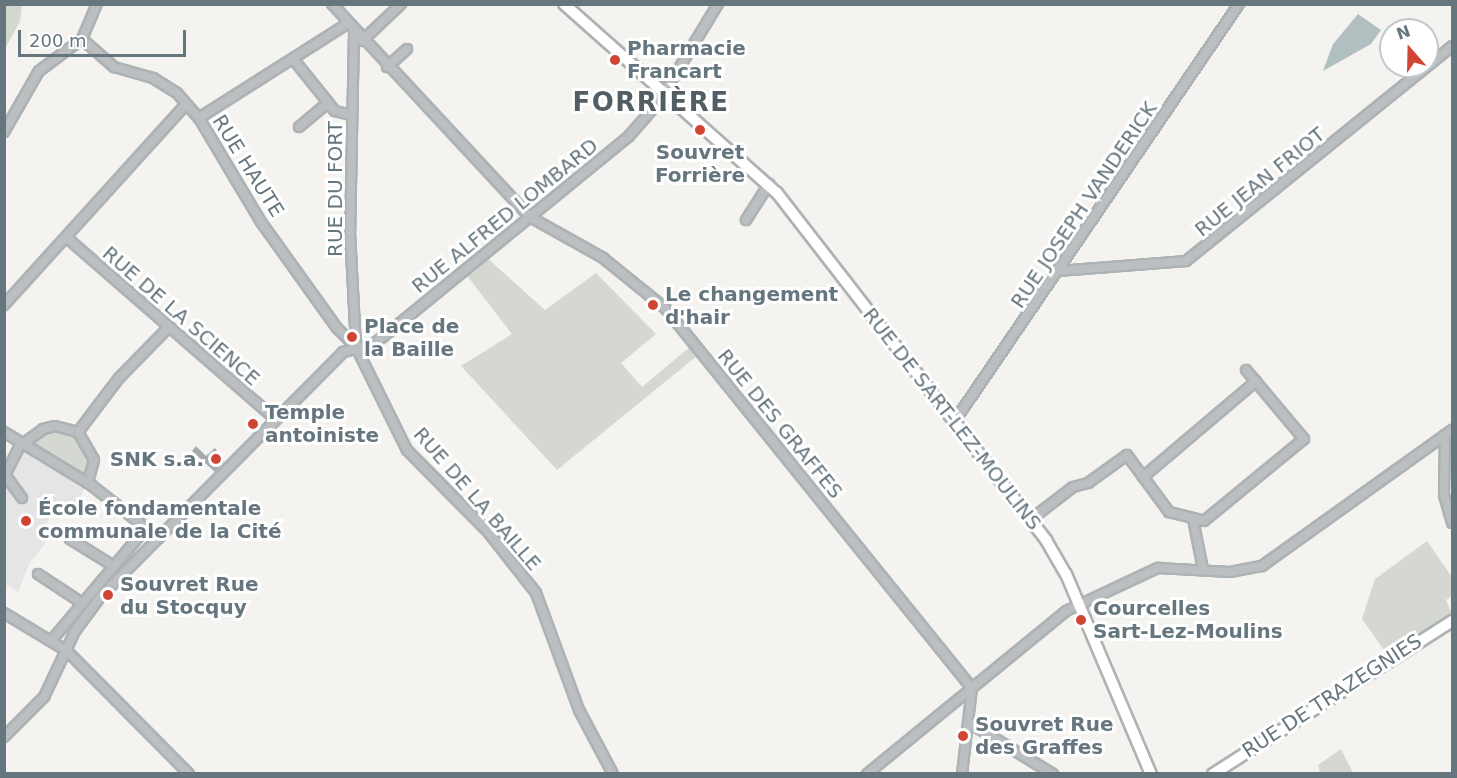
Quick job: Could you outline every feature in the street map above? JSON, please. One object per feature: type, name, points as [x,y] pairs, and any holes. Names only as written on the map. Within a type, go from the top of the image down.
[{"type":"main road","name":"RUE DE SART-LEZ-MOULINS","points":[[564,4],[663,94],[768,184],[1054,551],[1151,774]]},
{"type":"main road","name":"RUE DE TRAZEGNIES","points":[[1213,774],[1452,621]]},
{"type":"street","name":"RUE DES GRAFFES","points":[[332,4],[362,41],[530,217],[603,258],[666,309],[972,688]]},
{"type":"street","points":[[362,41],[401,4]]},
{"type":"street","name":"RUE ALFRED LOMBARD","points":[[4,737],[44,697],[96,601],[343,352],[356,347],[372,345],[384,336],[629,136],[663,94],[718,4]]},
{"type":"street","name":"RUE JOSEPH VANDERICK","points":[[954,422],[1239,4]]},
{"type":"street","points":[[4,132],[39,70],[82,39],[94,6]]},
{"type":"street","points":[[199,118],[294,60],[347,24]]},
{"type":"street","name":"RUE DU FORT","points":[[354,32],[350,232],[356,347]]},
{"type":"street","name":"RUE HAUTE","points":[[82,39],[114,67],[165,84],[199,118],[261,222],[337,328],[356,347]]},
{"type":"street","name":"RUE JEAN FRIOT","points":[[1059,271],[1186,261],[1452,46]]},
{"type":"street","points":[[387,67],[407,49]]},
{"type":"street","points":[[294,60],[328,103],[340,114],[351,115]]},
{"type":"street","points":[[299,127],[328,103]]},
{"type":"street","points":[[4,305],[186,104]]},
{"type":"street","points":[[746,220],[768,184]]},
{"type":"street","name":"RUE DE LA SCIENCE","points":[[66,237],[275,419]]},
{"type":"street","points":[[78,432],[119,378],[168,327]]},
{"type":"street","name":"RUE DE LA BAILLE","points":[[356,347],[407,450],[489,533],[536,593],[579,710],[613,774]]},
{"type":"street","points":[[1030,520],[1072,487],[1088,483],[1126,454],[1169,512],[1204,521],[1304,439],[1246,370]]},
{"type":"street","points":[[1143,477],[1256,381]]},
{"type":"street","points":[[22,498],[5,475],[23,443],[43,429],[55,426],[78,432],[94,460],[88,483]]},
{"type":"street","points":[[4,432],[88,483],[159,538]]},
{"type":"street","points":[[867,774],[1078,604],[1145,571],[1171,567],[1236,572],[1267,564],[1449,433]]},
{"type":"street","points":[[1449,433],[1444,495],[1452,523]]},
{"type":"street","points":[[1193,519],[1203,569]]},
{"type":"street","points":[[51,641],[112,565],[147,527]]},
{"type":"street","points":[[70,539],[112,565]]},
{"type":"street","points":[[130,545],[140,556]]},
{"type":"street","points":[[38,574],[82,603]]},
{"type":"street","points":[[4,613],[67,651],[189,774]]},
{"type":"street","points":[[962,774],[972,688]]},
{"type":"street","points":[[968,722],[1053,774]]},
{"type":"shaded area","points":[[5,4],[22,5],[20,21],[5,49]]},
{"type":"shaded area","points":[[1358,14],[1379,29],[1379,33],[1371,44],[1323,71],[1333,44]]},
{"type":"shaded area","points":[[486,257],[545,310],[596,273],[656,334],[621,363],[642,387],[691,346],[698,355],[557,470],[461,366],[512,334],[465,273]]},
{"type":"shaded area","points":[[54,430],[81,440],[91,466],[86,477],[32,444],[40,434]]},
{"type":"shaded area","name":"École fondamentale communale de la Cité","points":[[21,447],[84,489],[75,509],[51,515],[44,528],[47,541],[29,564],[18,592],[5,584],[4,482]]},
{"type":"shaded area","points":[[1427,541],[1452,577],[1452,596],[1446,600],[1452,614],[1388,656],[1362,619],[1375,579]]},
{"type":"shaded area","points":[[1341,749],[1353,773],[1320,773],[1318,765]]},
{"type":"building","name":"SNK s.a.","points":[[196,446],[206,456],[215,448],[224,462],[215,472],[192,451]]},
{"type":"place","name":"Pharmacie Francart","points":[[615,60]]},
{"type":"place","name":"Souvret Forrière","points":[[700,130]]},
{"type":"place","name":"Le changement d'hair","points":[[653,305]]},
{"type":"place","name":"Place de la Baille","points":[[352,337]]},
{"type":"place","name":"Temple antoiniste","points":[[253,424]]},
{"type":"place","name":"SNK s.a.","points":[[216,459]]},
{"type":"place","name":"École fondamentale communale de la Cité","points":[[26,521]]},
{"type":"place","name":"Souvret Rue du Stocquy","points":[[108,595]]},
{"type":"place","name":"Courcelles Sart-Lez-Moulins","points":[[1081,620]]},
{"type":"place","name":"Souvret Rue des Graffes","points":[[963,736]]},
{"type":"district","name":"FORRIÈRE","points":[[651,103]]}]
